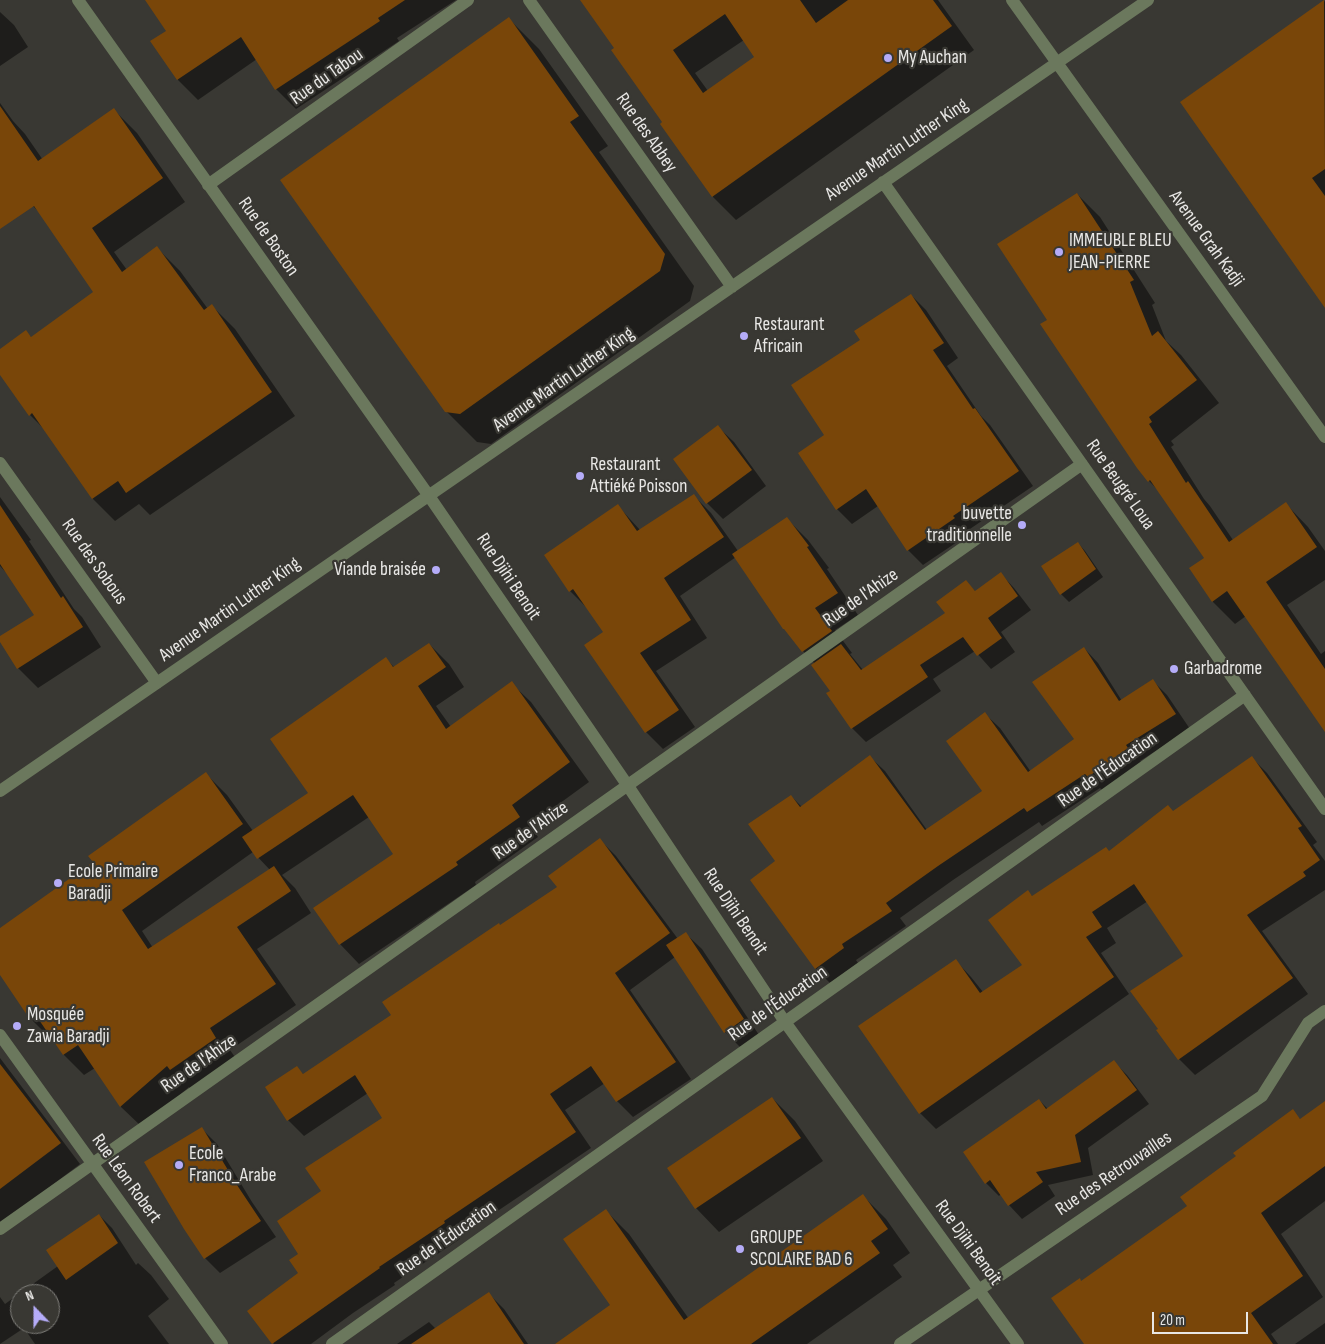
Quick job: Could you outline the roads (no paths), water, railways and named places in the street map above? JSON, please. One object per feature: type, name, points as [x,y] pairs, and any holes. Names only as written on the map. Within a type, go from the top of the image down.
[{"type":"street","name":"Rue de Boston","points":[[78,0],[429,496]]},
{"type":"street","name":"Rue du Tabou","points":[[208,184],[468,0]]},
{"type":"street","name":"Rue des Abbey","points":[[529,0],[732,287]]},
{"type":"street","name":"Avenue Grah Kadji","points":[[1012,0],[1325,437]]},
{"type":"street","name":"Avenue Martin Luther King","points":[[0,791],[1148,0]]},
{"type":"street","name":"Rue Beugré Loua","points":[[884,182],[1325,809]]},
{"type":"street","name":"Rue des Sobous","points":[[0,463],[157,683]]},
{"type":"street","name":"Rue de l'Ahize","points":[[0,1229],[1082,464]]},
{"type":"street","name":"Rue Djihi Benoit","points":[[429,496],[628,786],[785,1022],[1018,1344]]},
{"type":"street","name":"Rue de l'Éducation","points":[[332,1344],[1245,695]]},
{"type":"street","name":"Rue des Retrouvailles","points":[[900,1344],[1262,1096],[1308,1023],[1325,1011]]},
{"type":"street","name":"Rue Léon Robert","points":[[0,1035],[222,1344]]},
{"type":"place","name":"My Auchan","points":[[888,58]]},
{"type":"place","name":"IMMEUBLE BLEU JEAN-PIERRE","points":[[1059,252]]},
{"type":"place","name":"Restaurant Africain","points":[[744,336]]},
{"type":"place","name":"Restaurant Attiéké Poisson","points":[[580,476]]},
{"type":"place","name":"buvette traditionnelle","points":[[1022,525]]},
{"type":"place","name":"Viande braisée","points":[[436,570]]},
{"type":"place","name":"Garbadrome","points":[[1174,669]]},
{"type":"place","name":"Ecole Primaire Baradji","points":[[58,883]]},
{"type":"place","name":"Mosquée Zawia Baradji","points":[[17,1026]]},
{"type":"place","name":"Ecole Franco_Arabe","points":[[179,1165]]},
{"type":"place","name":"GROUPE SCOLAIRE BAD 6","points":[[740,1249]]}]
